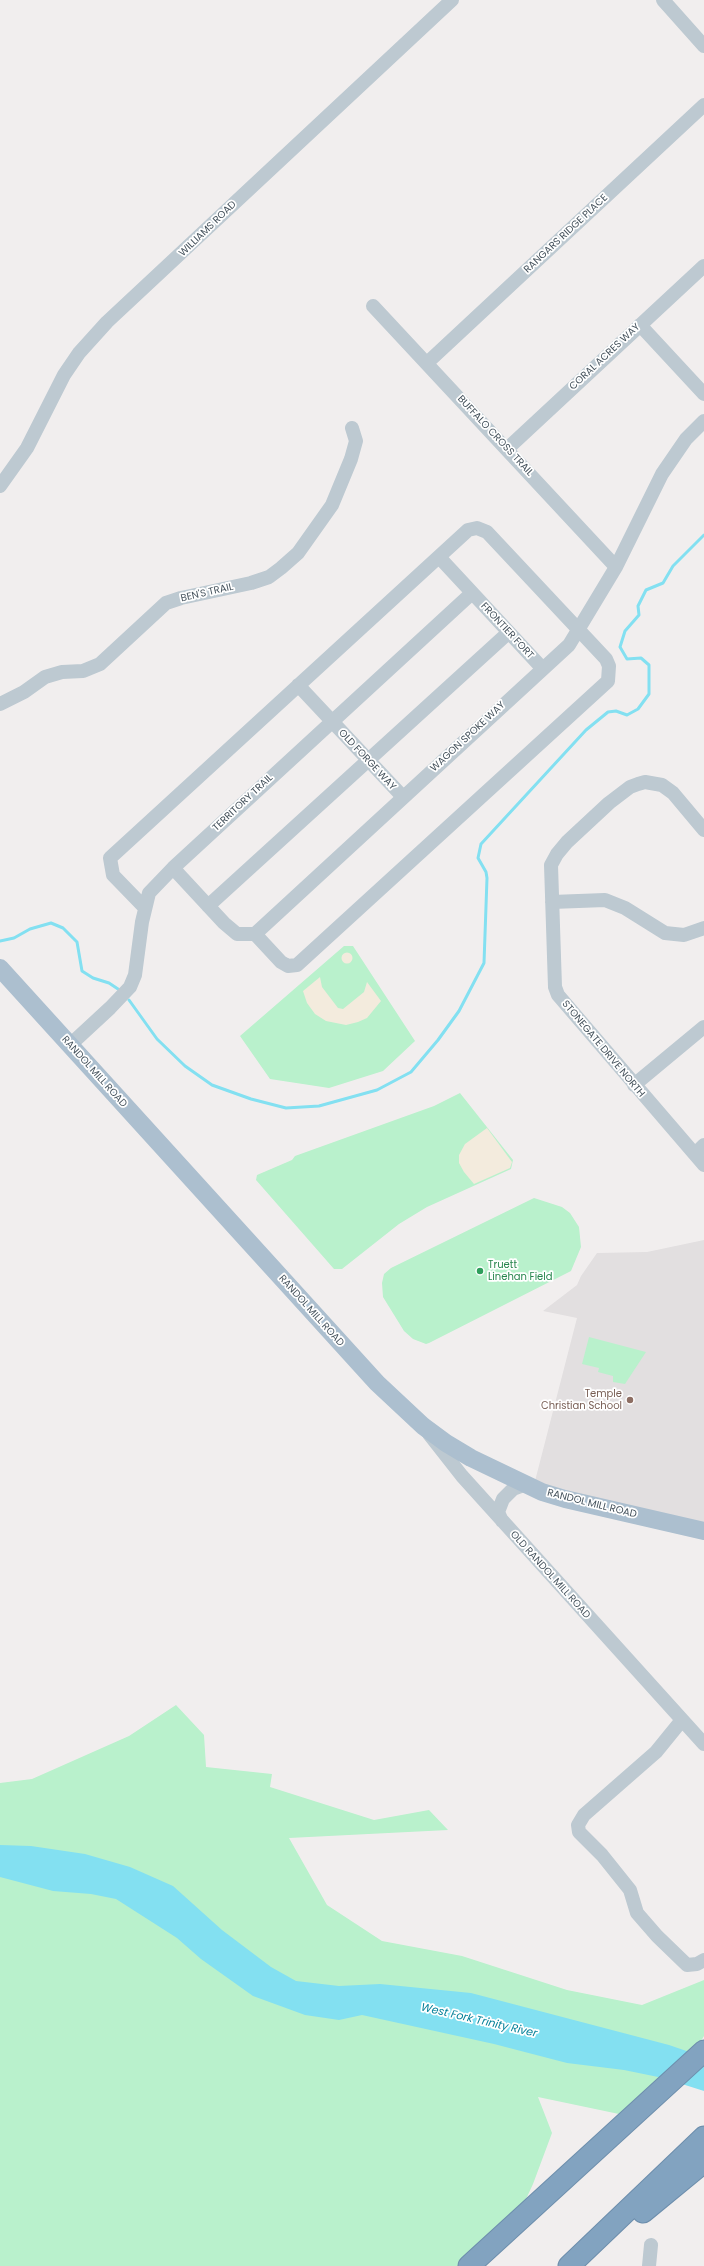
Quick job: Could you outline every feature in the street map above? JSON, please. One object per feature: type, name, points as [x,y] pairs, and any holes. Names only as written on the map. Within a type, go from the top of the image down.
[{"type":"highway","points":[[615,2132],[704,2034]]},
{"type":"highway","points":[[469,2266],[704,2051]]},
{"type":"highway","points":[[574,2266],[704,2137]]},
{"type":"highway","points":[[569,2266],[704,2162]]},
{"type":"main road","name":"RANDOL MILL ROAD","points":[[0,968],[377,1383],[423,1426],[446,1443],[471,1458],[524,1484],[565,1500],[704,1531]]},
{"type":"street","name":"WILLIAMS ROAD","points":[[0,486],[27,448],[64,375],[79,353],[107,322],[452,0]]},
{"type":"street","points":[[663,0],[704,46]]},
{"type":"street","name":"RANGARS RIDGE PLACE","points":[[427,364],[704,105]]},
{"type":"street","name":"CORAL ACRES WAY","points":[[507,449],[704,266]]},
{"type":"street","name":"BUFFALO CROSS TRAIL","points":[[373,306],[616,567]]},
{"type":"street","points":[[640,325],[704,394]]},
{"type":"street","name":"WAGON SPOKE WAY","points":[[256,934],[403,797],[569,646],[616,567],[662,474],[681,445],[704,421]]},
{"type":"street","name":"BEN'S TRAIL","points":[[0,704],[24,692],[45,677],[62,672],[83,671],[100,664],[166,603],[181,598],[252,583],[269,577],[281,568],[302,548],[332,505],[352,459],[356,441],[352,428]]},
{"type":"street","points":[[145,908],[113,875],[110,858],[468,530],[477,528],[487,532],[606,659],[610,674],[608,681],[297,965],[288,966],[281,962],[256,934],[237,934],[208,906],[173,868]]},
{"type":"street","name":"FRONTIER FORT","points":[[439,556],[472,594],[543,669]]},
{"type":"street","name":"TERRITORY TRAIL","points":[[70,1045],[130,987],[139,954],[145,908],[149,893],[173,868],[472,594]]},
{"type":"street","points":[[208,906],[508,633]]},
{"type":"street","name":"OLD FORGE WAY","points":[[298,685],[403,797]]},
{"type":"street","name":"STONEGATE DRIVE NORTH","points":[[704,830],[673,793],[662,785],[638,784],[630,787],[609,803],[557,854],[551,864],[555,986],[558,995],[634,1085],[699,1149],[704,1165]]},
{"type":"street","points":[[552,902],[606,900],[625,908],[665,934],[684,935],[704,928]]},
{"type":"street","points":[[634,1085],[704,1027]]},
{"type":"street","name":"OLD RANDOL MILL ROAD","points":[[423,1426],[442,1453],[502,1522],[704,1744]]},
{"type":"street","points":[[502,1522],[498,1512],[503,1499],[513,1489],[524,1484]]},
{"type":"street","points":[[682,1720],[656,1752],[584,1815],[578,1825],[579,1832],[602,1855],[630,1890],[637,1913],[657,1936],[687,1965],[697,1964],[704,1960]]},
{"type":"street","points":[[649,2266],[651,2245]]},
{"type":"shaded area","name":"Temple Christian School","points":[[704,1240],[704,1524],[563,1491],[535,1481],[577,1318],[543,1311],[577,1285],[581,1276],[597,1253],[647,1252]]},
{"type":"green space","points":[[344,946],[353,946],[415,1041],[383,1071],[329,1088],[270,1079],[240,1036]]},
{"type":"green space","points":[[460,1093],[513,1160],[511,1169],[427,1207],[399,1224],[342,1269],[334,1269],[256,1180],[257,1175],[292,1160],[295,1156],[434,1106]]},
{"type":"green space","name":"Truett Linehan Field","points":[[534,1198],[562,1207],[570,1213],[579,1227],[581,1247],[571,1271],[429,1343],[426,1344],[413,1339],[404,1331],[383,1297],[382,1283],[384,1274],[391,1268]]},
{"type":"green space","points":[[589,1337],[646,1352],[625,1384],[613,1382],[613,1376],[598,1372],[599,1368],[582,1364]]},
{"type":"green space","points":[[176,1705],[204,1735],[206,1767],[272,1774],[270,1787],[374,1820],[429,1810],[448,1830],[289,1838],[327,1905],[382,1941],[462,1956],[567,1990],[642,2005],[704,1980],[704,2036],[669,2092],[638,2118],[538,2097],[552,2133],[533,2184],[514,2225],[472,2266],[0,2266],[0,1783],[32,1779],[129,1736]]},
{"type":"sand","points":[[347,952],[351,954],[353,958],[351,962],[347,964],[343,962],[341,958],[343,954]]},
{"type":"sand","points":[[320,977],[322,987],[338,1008],[343,1009],[364,992],[367,982],[381,1001],[367,1018],[358,1022],[346,1025],[326,1021],[315,1014],[307,1003],[303,991]]},
{"type":"sand","points":[[487,1128],[512,1162],[510,1168],[474,1184],[459,1163],[459,1155],[465,1144]]},
{"type":"water","name":"West Fork Trinity River","points":[[0,1845],[31,1846],[85,1854],[130,1867],[173,1886],[222,1930],[271,1967],[296,1981],[339,1986],[380,1984],[471,1993],[669,2045],[704,2057],[704,2091],[663,2078],[624,2070],[567,2063],[494,2044],[362,2015],[339,2020],[305,2015],[253,1996],[201,1959],[177,1938],[116,1899],[91,1894],[53,1891],[0,1877]]},
{"type":"waterway","points":[[129,1000],[157,1039],[185,1066],[212,1085],[251,1099],[286,1108],[319,1106],[377,1090],[411,1072],[438,1040],[459,1011],[484,963],[487,878],[486,872],[478,858],[481,844],[586,730],[608,712],[616,711],[627,715],[638,709],[649,694],[649,665],[641,658],[627,659],[620,647],[625,631],[639,615],[638,606],[646,590],[663,583],[673,566],[704,535]]},
{"type":"waterway","points":[[0,941],[14,938],[30,929],[51,923],[63,928],[77,942],[82,971],[93,978],[109,983],[121,991]]},
{"type":"place","name":"Truett Linehan Field","points":[[480,1271]]},
{"type":"place","name":"Temple Christian School","points":[[630,1400]]}]
